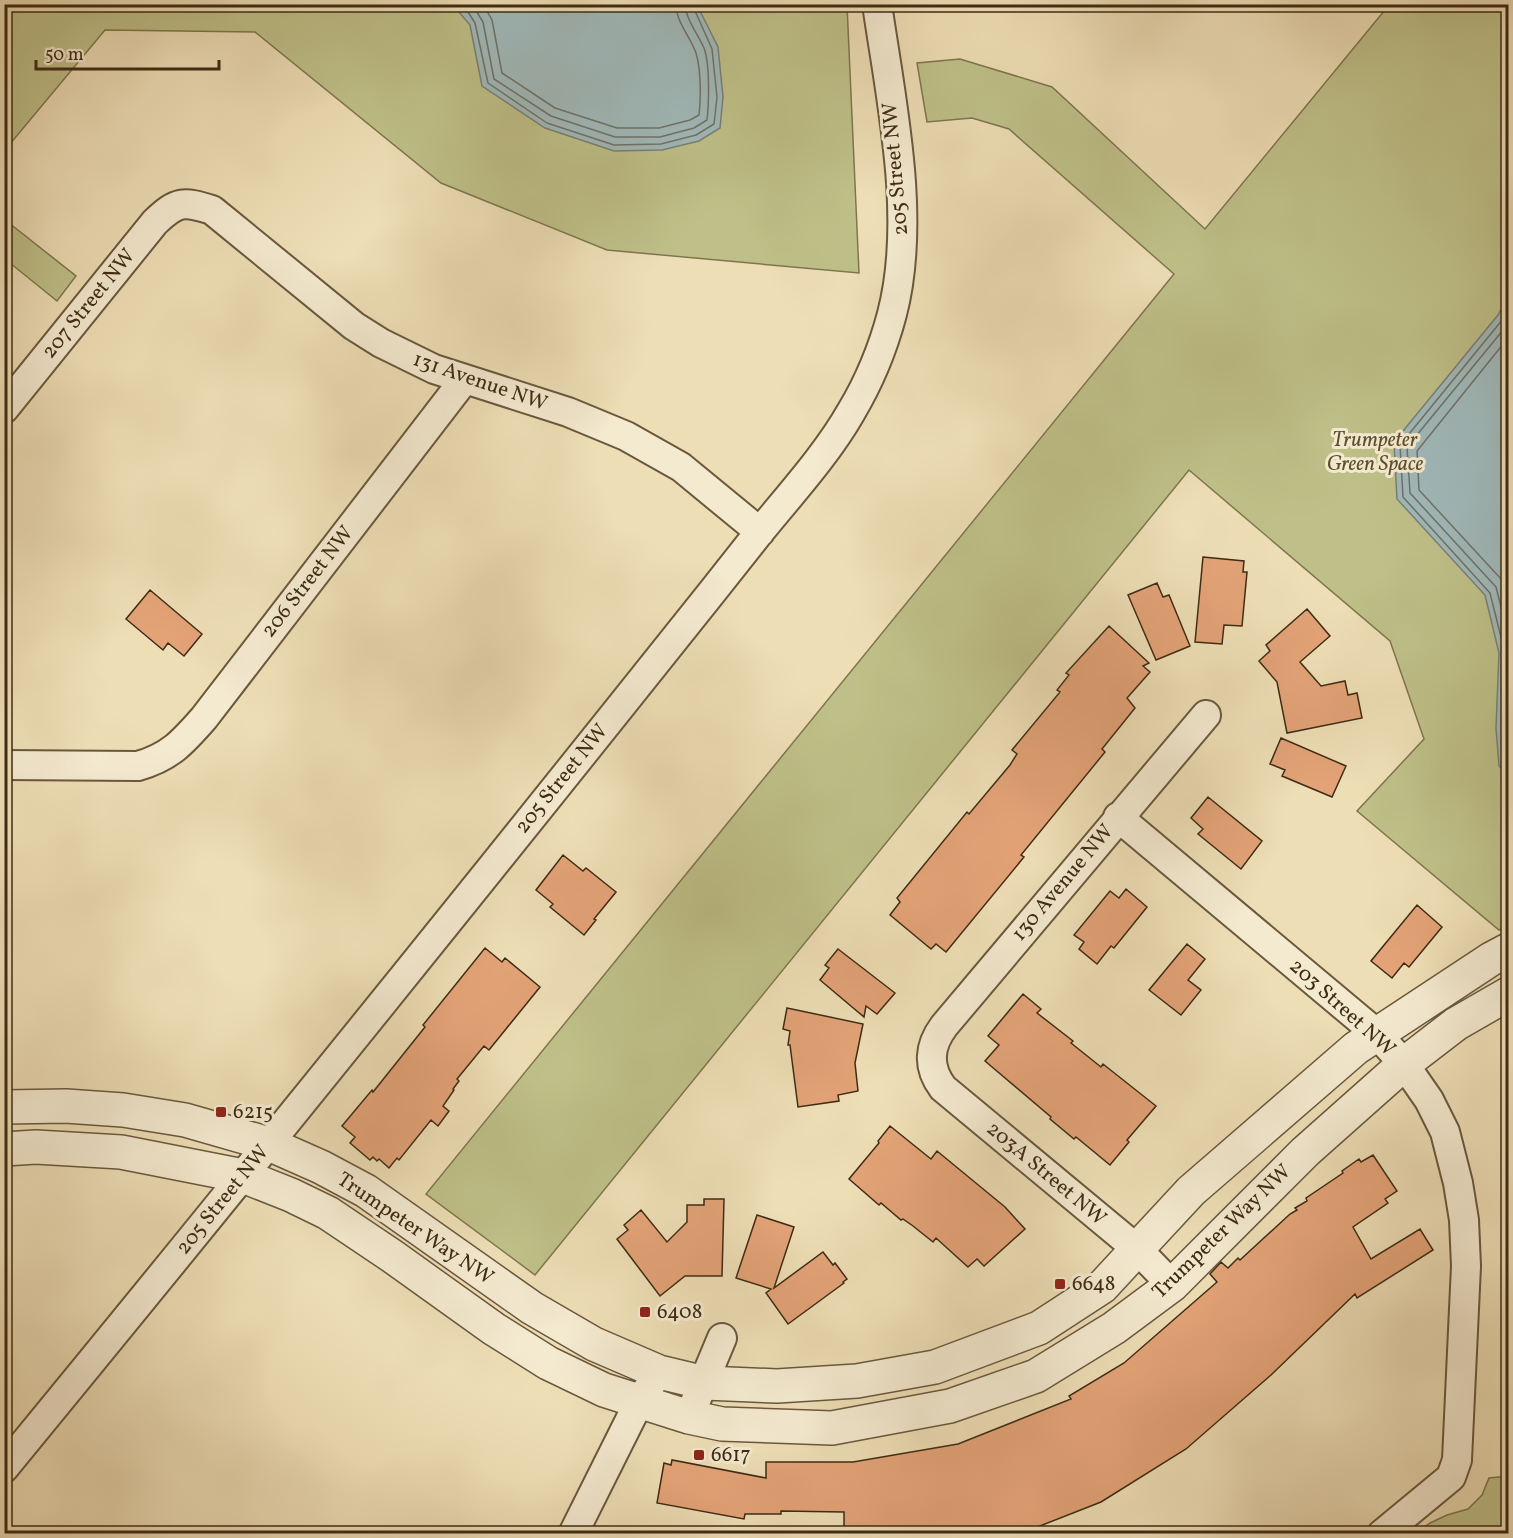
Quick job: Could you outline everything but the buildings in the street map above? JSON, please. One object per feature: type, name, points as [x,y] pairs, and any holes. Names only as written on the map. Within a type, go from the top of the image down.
[{"type":"street","name":"205 Street NW","points":[[4,1468],[269,1144],[760,532],[851,414],[867,383],[892,313],[903,239],[892,107],[877,4]]},
{"type":"street","name":"131 Avenue NW","points":[[178,204],[191,204],[212,210],[354,326],[408,358],[464,380],[568,412],[626,436],[681,467],[760,532]]},
{"type":"street","name":"207 Street NW","points":[[4,409],[155,222],[166,211],[178,204]]},
{"type":"street","name":"206 Street NW","points":[[4,765],[138,766],[155,761],[172,752],[204,718],[464,380]]},
{"type":"street","name":"130 Avenue NW","points":[[931,1058],[936,1036],[944,1026],[1206,715]]},
{"type":"street","name":"203 Street NW","points":[[1118,817],[1376,1033],[1404,1064],[1429,1100],[1445,1132],[1464,1220],[1466,1266],[1457,1460],[1451,1477],[1382,1533]]},
{"type":"street","name":"Trumpeter Way NW","points":[[4,1107],[66,1106],[123,1110],[185,1120],[269,1144],[321,1167],[366,1191],[532,1308],[594,1344],[658,1372],[705,1383],[777,1386],[857,1381],[935,1367],[1039,1328],[1102,1287],[1191,1191],[1356,1048],[1491,959],[1509,950]]},
{"type":"street","name":"Trumpeter Way NW","points":[[4,1149],[36,1147],[121,1152],[243,1176],[328,1213],[494,1329],[548,1363],[604,1390],[689,1417],[722,1424],[832,1428],[950,1406],[1036,1376],[1114,1328],[1172,1285],[1305,1152],[1404,1064],[1456,1024],[1509,994]]},
{"type":"street","name":"203A Street NW","points":[[931,1058],[932,1070],[943,1088],[1137,1249],[1172,1285]]},
{"type":"street","points":[[689,1417],[722,1338]]},
{"type":"street","points":[[573,1533],[639,1402],[658,1372]]},
{"type":"green space","points":[[5,5],[847,5],[859,273],[607,250],[441,183],[255,32],[105,30],[5,150]]},
{"type":"green space","name":"Trumpeter Green Space","points":[[1389,5],[1508,5],[1508,926],[1499,930],[1357,811],[1424,739],[1390,641],[1189,470],[535,1275],[426,1194],[1174,274],[1009,129],[972,118],[927,122],[917,63],[960,59],[1052,87],[1205,229]]},
{"type":"green space","points":[[4,219],[76,276],[57,301],[5,259]]},
{"type":"green space","points":[[1508,1476],[1508,1533],[1416,1533],[1447,1515],[1468,1509],[1482,1495],[1489,1478]]},
{"type":"water","points":[[453,5],[697,5],[718,47],[723,97],[720,128],[699,141],[662,150],[614,151],[545,128],[482,86],[470,25]]},
{"type":"water","points":[[1508,297],[1508,777],[1499,766],[1496,728],[1499,653],[1485,595],[1397,499],[1394,442],[1498,315]]},
{"type":"place","name":"6215","points":[[221,1112]]},
{"type":"place","name":"6648","points":[[1060,1284]]},
{"type":"place","name":"6408","points":[[645,1312]]},
{"type":"place","name":"6617","points":[[699,1455]]}]
